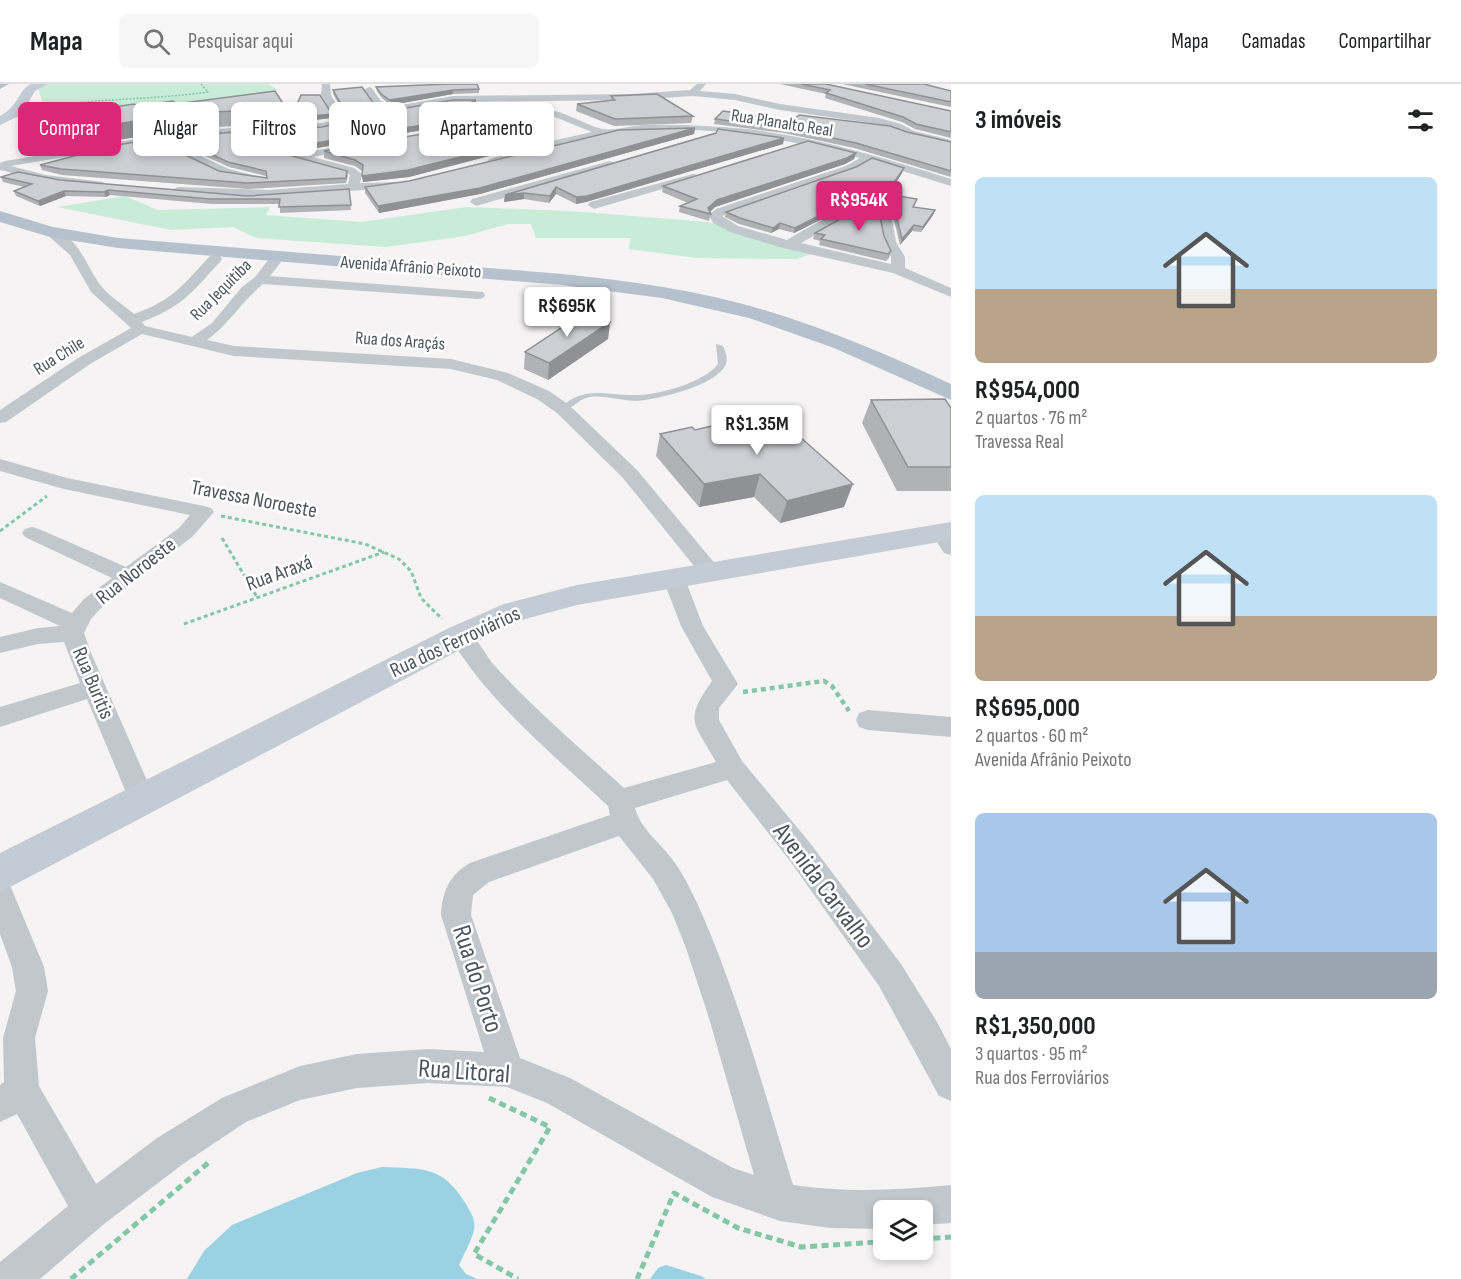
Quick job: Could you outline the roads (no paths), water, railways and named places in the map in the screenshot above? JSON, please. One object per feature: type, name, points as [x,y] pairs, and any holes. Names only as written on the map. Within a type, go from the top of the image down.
[{"type":"main road","points":[[2,120],[20,110],[27,100],[30,89],[41,84]]},
{"type":"main road","name":"Avenida Afrânio Peixoto","points":[[0,202],[44,220],[109,232],[538,267],[697,289],[778,309],[830,326],[951,379]]},
{"type":"main road","name":"Avenida Afrânio Peixoto","points":[[0,216],[50,232],[147,246],[568,280],[668,294],[726,306],[805,329],[875,357],[951,393]]},
{"type":"main road","name":"Rua dos Ferroviários","points":[[0,873],[460,636],[506,615],[547,602],[711,572],[948,535]]},
{"type":"street","points":[[326,84],[326,95],[330,102]]},
{"type":"street","points":[[693,93],[702,84]]},
{"type":"street","points":[[471,87],[508,92],[517,97]]},
{"type":"street","points":[[407,107],[453,99],[566,97],[627,87]]},
{"type":"street","points":[[711,129],[735,97],[747,89]]},
{"type":"street","points":[[369,90],[376,102]]},
{"type":"street","points":[[590,92],[693,93],[735,97],[879,121],[897,126],[910,133],[951,143]]},
{"type":"street","points":[[555,114],[567,108],[566,97]]},
{"type":"street","points":[[555,114],[570,118],[599,134]]},
{"type":"street","name":"Rua Planalto Real","points":[[483,159],[631,128],[725,129],[807,141],[894,163],[951,183]]},
{"type":"street","points":[[683,128],[692,135],[693,141],[725,129]]},
{"type":"street","points":[[786,148],[807,141]]},
{"type":"street","points":[[0,166],[133,143]]},
{"type":"street","points":[[192,156],[230,174],[262,180]]},
{"type":"street","points":[[302,156],[361,173],[353,189]]},
{"type":"street","points":[[867,158],[850,168],[715,215],[717,220],[734,230],[898,270],[951,293]]},
{"type":"street","points":[[476,202],[617,162]]},
{"type":"street","points":[[0,166],[46,178],[114,185]]},
{"type":"street","points":[[594,205],[709,173]]},
{"type":"street","points":[[195,192],[230,174]]},
{"type":"street","points":[[170,190],[258,195],[353,189],[409,182]]},
{"type":"street","points":[[788,245],[829,221],[864,210],[877,209],[885,214],[890,242],[898,257],[898,270]]},
{"type":"street","name":"Rua dos Araçás","points":[[50,232],[67,243],[76,253],[96,289],[136,324],[193,343],[255,353],[424,361],[476,368],[524,385],[563,410],[630,474],[711,572]]},
{"type":"street","name":"Rua Chile","points":[[0,418],[136,324],[178,299],[215,259]]},
{"type":"street","name":"Rua Jequitiba","points":[[193,343],[217,326],[274,262]]},
{"type":"street","points":[[260,280],[478,295]]},
{"type":"street","name":"Travessa Noroeste","points":[[0,465],[64,483],[204,512]]},
{"type":"street","name":"Rua Noroeste","points":[[74,629],[92,604],[186,532],[204,512]]},
{"type":"street","points":[[32,532],[126,576]]},
{"type":"street","name":"Avenida Carvalho","points":[[674,579],[692,626],[722,687],[707,707],[706,721],[733,768],[811,867],[890,975],[951,1084]]},
{"type":"street","points":[[0,589],[74,629]]},
{"type":"street","name":"Rua Buritis","points":[[0,645],[74,629],[94,687],[143,801]]},
{"type":"street","points":[[460,636],[485,670],[622,812],[663,870],[684,907],[725,1018],[780,1202]]},
{"type":"street","points":[[0,717],[94,687]]},
{"type":"street","points":[[868,720],[951,728]]},
{"type":"street","points":[[622,812],[733,768]]},
{"type":"street","name":"Rua do Porto","points":[[507,1070],[456,915],[456,900],[460,888],[468,878],[480,872],[622,812]]},
{"type":"street","points":[[0,894],[28,967],[32,991],[19,1038],[11,1098],[91,1211]]},
{"type":"street","name":"Rua Litoral","points":[[10,1279],[91,1211],[170,1151],[234,1110],[300,1083],[357,1071],[428,1066],[507,1070],[558,1090],[724,1184],[780,1202],[830,1209],[883,1210],[951,1204]]},
{"type":"lane","points":[[563,410],[585,396],[638,398],[655,395],[704,379],[717,370],[722,363],[719,346]]},
{"type":"water","points":[[382,1167],[420,1169],[430,1172],[449,1182],[457,1191],[474,1220],[471,1239],[459,1265],[466,1274],[477,1279],[187,1279],[204,1251],[232,1225],[357,1173]]},
{"type":"water","points":[[666,1265],[706,1279],[650,1279],[658,1268]]}]
